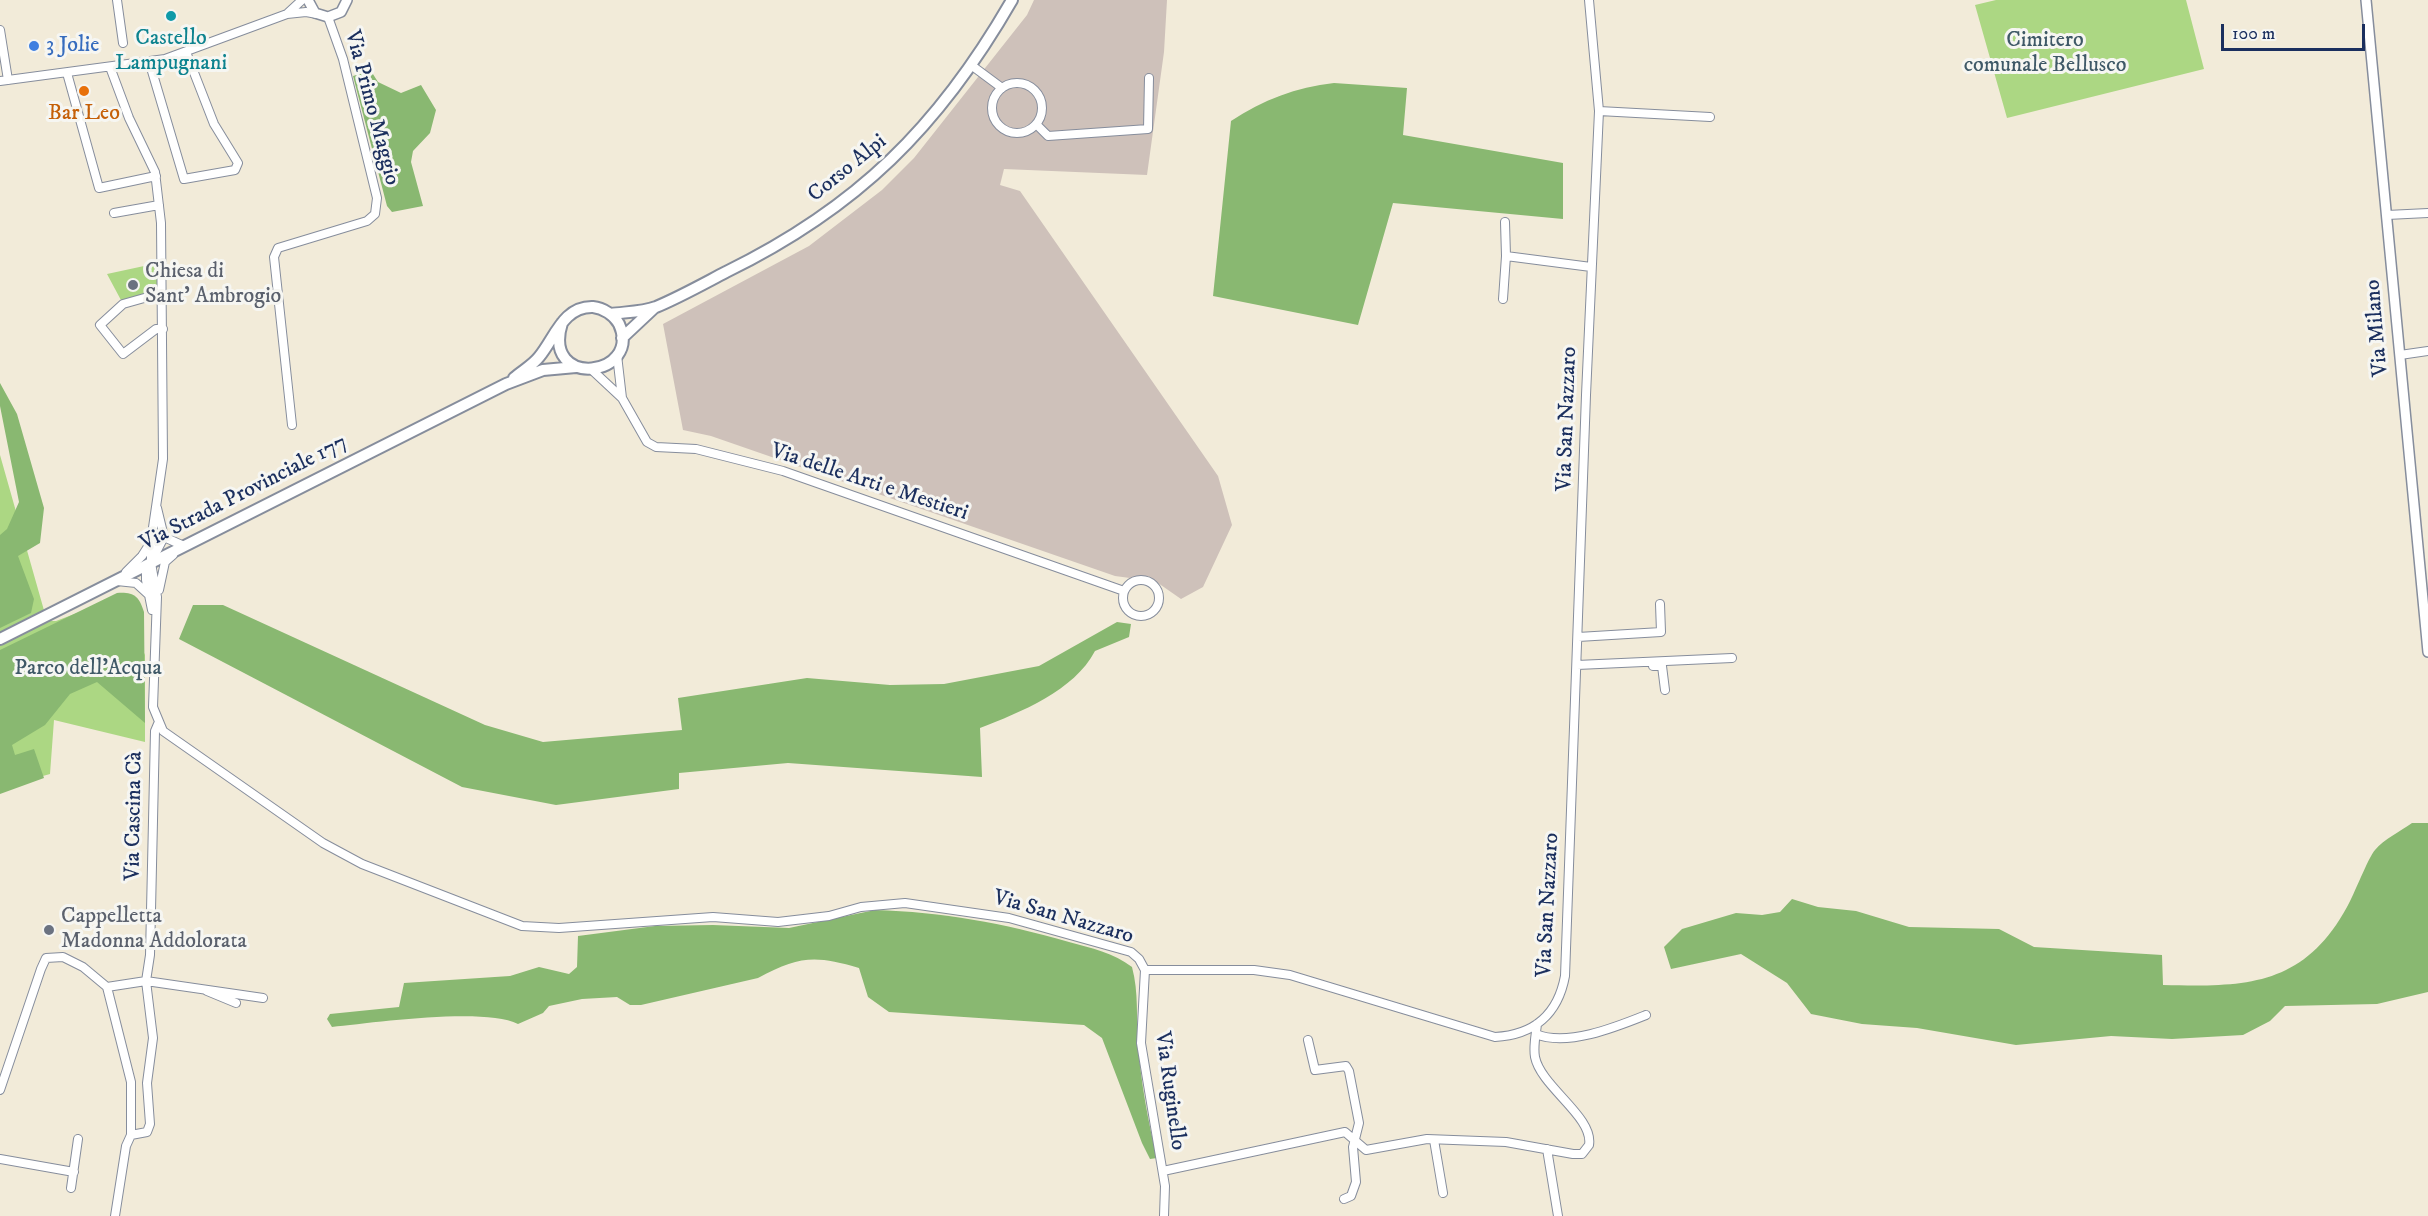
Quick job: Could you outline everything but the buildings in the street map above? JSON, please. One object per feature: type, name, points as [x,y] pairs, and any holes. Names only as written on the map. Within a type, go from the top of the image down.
[{"type":"main road","name":"Corso Alpi","points":[[622,338],[654,308],[774,247],[858,191],[915,137],[972,65],[1012,0]]},
{"type":"main road","name":"Via Strada Provinciale 177","points":[[506,384],[538,359],[572,312],[584,307],[599,308],[611,314]]},
{"type":"main road","name":"Corso Alpi","points":[[611,314],[654,308]]},
{"type":"main road","points":[[592,370],[604,367],[617,355],[622,338],[619,324],[611,314]]},
{"type":"main road","points":[[562,323],[558,342],[562,352],[576,367]]},
{"type":"main road","name":"Via Strada Provinciale 177","points":[[0,639],[506,384],[543,370],[576,367],[592,370]]},
{"type":"street","points":[[117,0],[123,43]]},
{"type":"street","points":[[287,14],[302,0]]},
{"type":"street","points":[[308,0],[317,14]]},
{"type":"street","name":"Via San Nazzaro","points":[[158,724],[169,736],[323,843],[362,864],[503,921],[530,927],[559,928],[713,917],[777,922],[829,916],[861,907],[905,903],[1009,918],[1131,952],[1139,959],[1145,970],[1254,970],[1290,975],[1495,1037],[1517,1033],[1537,1024],[1557,1004],[1565,976],[1591,267],[1599,111],[1589,0]]},
{"type":"street","name":"Via Milano","points":[[2366,0],[2428,652]]},
{"type":"street","points":[[0,30],[4,81],[149,62],[186,52],[287,14],[317,14],[328,17],[338,14],[347,2]]},
{"type":"street","name":"Via Primo Maggio","points":[[292,425],[274,257],[278,248],[367,221],[375,214],[377,198],[343,59],[328,17]]},
{"type":"street","points":[[149,62],[184,180],[235,170],[238,163],[214,124],[186,52]]},
{"type":"street","points":[[972,65],[1002,88]]},
{"type":"street","name":"Via Cascina Cà","points":[[110,68],[129,118],[156,176],[163,329],[163,459],[151,541],[155,630],[153,707],[158,724],[154,738],[150,955],[146,981],[153,1038],[147,1083],[150,1124],[147,1132],[131,1135]]},
{"type":"street","points":[[66,73],[99,188],[156,176]]},
{"type":"street","points":[[1036,124],[1048,136],[1148,129],[1149,78]]},
{"type":"street","points":[[1019,83],[1035,90],[1042,107],[1036,124],[1021,133],[1011,132],[997,122],[993,104],[1002,88],[1019,83]]},
{"type":"street","points":[[1599,111],[1710,117]]},
{"type":"street","points":[[114,213],[159,205]]},
{"type":"street","points":[[2386,215],[2428,213]]},
{"type":"street","points":[[1503,299],[1506,256],[1505,222]]},
{"type":"street","points":[[1506,256],[1591,267]]},
{"type":"street","points":[[162,293],[123,304],[100,325],[123,354],[156,329],[163,329]]},
{"type":"street","points":[[2400,355],[2428,351]]},
{"type":"street","name":"Via delle Arti e Mestieri","points":[[617,355],[622,398]]},
{"type":"street","name":"Via delle Arti e Mestieri","points":[[592,370],[622,398],[647,442],[656,447],[696,449],[783,471],[1124,591]]},
{"type":"street","points":[[151,562],[164,537],[156,504]]},
{"type":"street","points":[[116,581],[136,583],[145,588],[153,597],[165,562],[184,546],[164,537]]},
{"type":"street","points":[[116,581],[142,556],[151,541]]},
{"type":"street","points":[[1135,581],[1149,582],[1158,592],[1158,605],[1150,614],[1137,616],[1124,606],[1124,591],[1135,581]]},
{"type":"street","points":[[1578,637],[1661,632],[1660,604]]},
{"type":"street","points":[[1577,668],[1732,658]]},
{"type":"street","points":[[1577,668],[1662,666],[1665,690]]},
{"type":"street","points":[[0,1090],[46,958],[63,957],[83,967],[107,987],[131,1082],[131,1135],[124,1156],[115,1216]]},
{"type":"street","name":"Via Ruginello","points":[[1145,970],[1141,1043],[1153,1127],[1163,1171],[1164,1216]]},
{"type":"street","points":[[107,987],[146,981],[263,998]]},
{"type":"street","points":[[205,989],[221,999],[236,1003]]},
{"type":"street","points":[[1536,1034],[1551,1040],[1608,1029],[1646,1015]]},
{"type":"street","points":[[1163,1171],[1345,1132],[1366,1150],[1431,1139],[1506,1142],[1573,1155],[1582,1154],[1591,1138],[1588,1130],[1543,1074],[1535,1056],[1537,1024]]},
{"type":"street","points":[[1308,1040],[1315,1071],[1346,1066],[1349,1071],[1359,1123],[1354,1140],[1356,1182],[1351,1196],[1344,1199]]},
{"type":"street","points":[[71,1188],[78,1138]]},
{"type":"street","points":[[1431,1139],[1443,1193]]},
{"type":"street","points":[[1547,1149],[1558,1216]]},
{"type":"street","points":[[0,1159],[74,1172]]},
{"type":"shaded area","points":[[1034,0],[1167,0],[1164,52],[1147,175],[1004,169],[1000,185],[1020,191],[1218,476],[1232,525],[1203,587],[1181,599],[1148,576],[1130,578],[1115,576],[711,436],[683,430],[663,324],[809,246],[882,190],[914,158],[1027,15]]},
{"type":"green space","name":"Cimitero comunale Bellusco","points":[[1996,0],[2186,0],[2204,69],[2007,118],[1975,5]]},
{"type":"green space","points":[[371,71],[378,82],[401,93],[421,85],[436,110],[430,133],[413,151],[411,162],[423,206],[392,212],[387,206],[353,76]]},
{"type":"green space","points":[[1334,83],[1407,88],[1403,135],[1563,163],[1563,219],[1393,203],[1358,325],[1213,296],[1231,121],[1280,96]]},
{"type":"green space","points":[[158,263],[157,293],[122,302],[107,274]]},
{"type":"green space","points":[[0,383],[17,414],[44,508],[40,543],[18,556],[34,599],[31,613],[0,628],[0,535],[7,529],[19,502],[0,406]]},
{"type":"green space","name":"Parco dell'Acqua","points":[[0,455],[47,621],[56,621],[119,597],[145,655],[145,742],[54,720],[50,774],[0,788]]},
{"type":"green space","name":"Parco dell'Acqua","points":[[117,593],[128,593],[135,596],[144,612],[145,723],[97,682],[70,694],[45,725],[12,745],[15,755],[34,749],[44,778],[0,794],[0,650]]},
{"type":"green space","points":[[193,605],[223,605],[485,725],[543,742],[682,730],[678,698],[807,678],[890,685],[944,684],[1039,666],[1117,622],[1131,624],[1129,637],[1095,651],[1086,665],[1060,689],[1029,707],[980,728],[982,777],[788,763],[679,773],[679,789],[556,805],[462,787],[179,639]]},
{"type":"green space","points":[[2412,823],[2428,823],[2428,992],[2377,1004],[2285,1006],[2270,1021],[2243,1035],[2172,1039],[2111,1036],[2016,1045],[1917,1028],[1862,1024],[1811,1014],[1787,983],[1741,954],[1671,969],[1664,947],[1682,929],[1736,913],[1762,915],[1780,912],[1792,899],[1818,907],[1856,911],[1909,927],[1999,929],[2034,947],[2162,955],[2163,985],[2193,986],[2246,982],[2269,977],[2291,967],[2311,953],[2330,933],[2347,907],[2375,850]]},
{"type":"green space","points":[[875,910],[949,916],[1020,929],[1102,952],[1132,967],[1141,1073],[1157,1158],[1150,1159],[1142,1143],[1102,1038],[1084,1025],[889,1012],[868,997],[859,968],[830,961],[796,962],[758,978],[641,1005],[630,1005],[617,997],[582,999],[549,1006],[543,1013],[518,1024],[502,1019],[455,1016],[332,1027],[327,1019],[330,1014],[399,1007],[404,983],[510,976],[539,967],[569,974],[577,967],[578,936],[655,926],[713,925],[789,928]]},
{"type":"place","name":"Castello Lampugnani","points":[[171,16]]},
{"type":"place","name":"3 Jolie","points":[[34,46]]},
{"type":"place","name":"Bar Leo","points":[[84,91]]},
{"type":"place","name":"Chiesa di Sant' Ambrogio","points":[[133,285]]},
{"type":"place","name":"Cappelletta Madonna Addolorata","points":[[49,930]]}]
